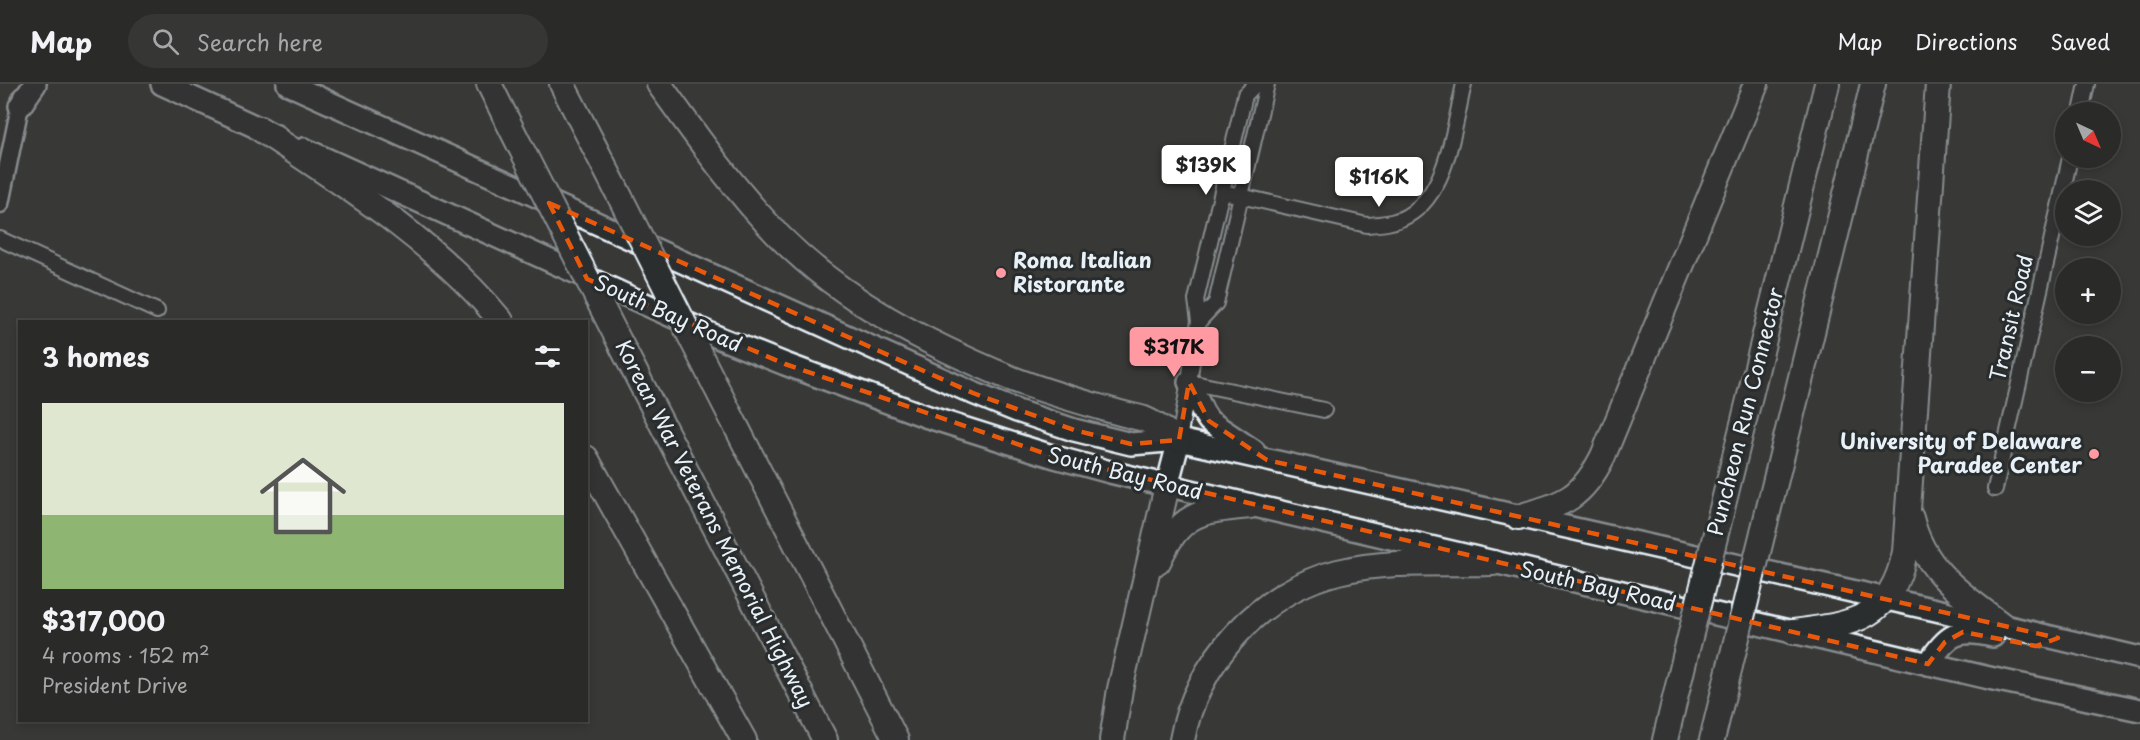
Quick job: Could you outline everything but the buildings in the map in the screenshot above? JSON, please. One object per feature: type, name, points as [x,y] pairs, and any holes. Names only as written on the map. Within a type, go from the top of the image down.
[{"type":"highway","points":[[18,84],[20,106]]},
{"type":"highway","points":[[20,106],[35,84]]},
{"type":"highway","name":"South Bay Road","points":[[162,84],[634,300],[784,364],[978,434],[1066,460],[1250,506],[2140,710]]},
{"type":"highway","name":"South Bay Road","points":[[288,84],[868,346],[1017,411],[1074,430],[1131,444],[1179,440],[2140,658]]},
{"type":"highway","name":"Korean War Veterans Memorial Highway","points":[[489,84],[825,740]]},
{"type":"highway","points":[[562,84],[896,740]]},
{"type":"highway","points":[[659,84],[726,175],[781,237],[810,264],[878,315],[919,337],[1011,378],[1062,396],[1146,420],[1179,440],[1120,689],[1112,740]]},
{"type":"highway","points":[[1518,517],[1550,508],[1569,499],[1594,474],[1756,84]]},
{"type":"highway","name":"Puncheon Run Connector","points":[[1665,737],[1827,84]]},
{"type":"highway","points":[[1712,740],[1873,84]]},
{"type":"highway","points":[[1793,632],[1852,622],[1871,612],[1886,599],[1902,566],[1905,552],[1938,84]]},
{"type":"highway","points":[[260,129],[406,228],[469,285],[500,320]]},
{"type":"highway","points":[[1189,382],[1209,421],[1268,460]]},
{"type":"highway","points":[[588,462],[744,740]]},
{"type":"highway","points":[[1908,502],[1914,529],[1925,556],[1953,587],[2002,625]]},
{"type":"highway","points":[[1140,602],[1168,540],[1183,523],[1204,512],[1250,506]]},
{"type":"highway","points":[[1182,740],[1191,705],[1205,676],[1224,648],[1265,608],[1286,595],[1329,575],[1365,568],[1392,565],[1493,563]]},
{"type":"highway","points":[[1928,663],[1945,642],[1963,632],[2036,646],[2058,638]]},
{"type":"street","points":[[0,204],[24,84]]},
{"type":"street","points":[[1179,440],[1199,321],[1196,300],[1245,95],[1256,84]]},
{"type":"street","points":[[1199,321],[1216,303],[1267,84]]},
{"type":"street","points":[[1223,192],[1367,225],[1390,223],[1407,216],[1431,195],[1440,179],[1464,84]]},
{"type":"street","points":[[2082,102],[2087,84]]},
{"type":"street","name":"Transit Road","points":[[1995,489],[2068,168]]},
{"type":"street","points":[[0,239],[157,311]]},
{"type":"street","points":[[1189,382],[1324,410]]},
{"type":"highlighted area","points":[[549,203],[973,393],[1074,430],[1131,444],[1179,440],[1189,382],[1209,421],[1267,460],[2058,638],[2036,646],[1963,632],[1945,642],[1928,664],[1055,457],[785,364],[587,279]]},
{"type":"place","name":"Roma Italian Ristorante","points":[[1001,273]]},
{"type":"place","name":"University of Delaware Paradee Center","points":[[2094,454]]}]
